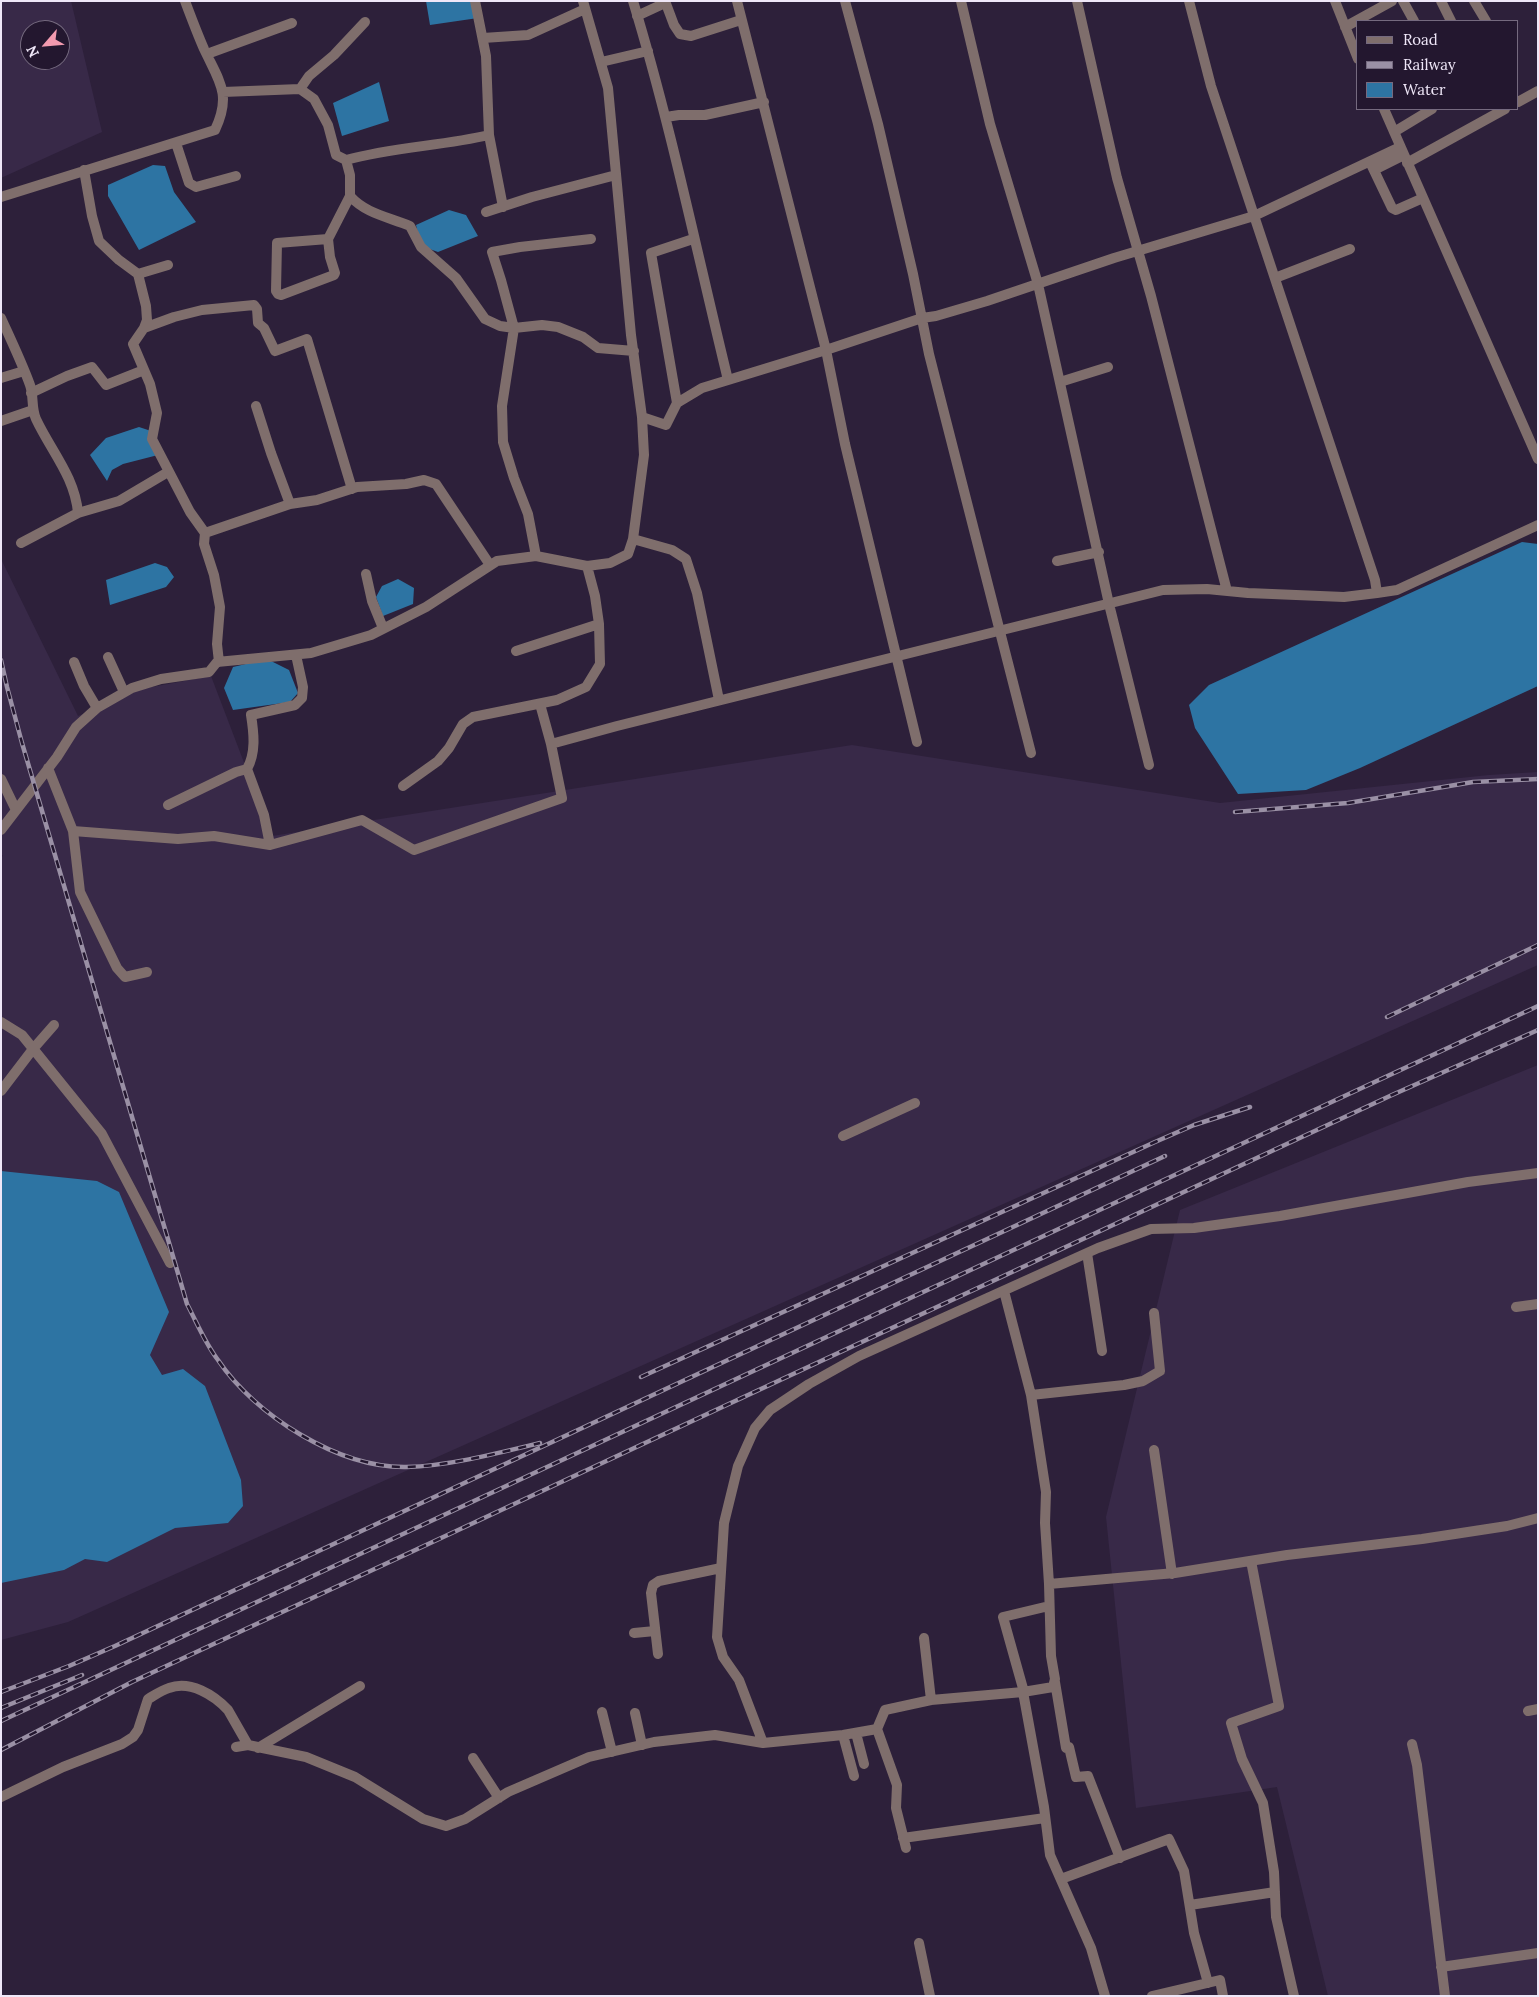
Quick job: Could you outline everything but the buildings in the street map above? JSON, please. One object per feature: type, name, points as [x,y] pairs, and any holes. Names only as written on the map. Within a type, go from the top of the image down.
[{"type":"street","points":[[1,198],[84,170],[215,130],[222,115],[223,92],[218,75],[206,54],[185,1]]},
{"type":"street","points":[[475,1],[486,56],[489,135],[503,207]]},
{"type":"street","points":[[633,1],[666,117],[693,239],[728,380]]},
{"type":"street","points":[[737,1],[826,350],[845,444],[916,742]]},
{"type":"street","points":[[846,1],[878,124],[929,354],[1031,753]]},
{"type":"street","points":[[961,1],[990,124],[1038,284],[1099,552],[1109,604],[1149,765]]},
{"type":"street","points":[[1077,1],[1117,178],[1151,296],[1227,591]]},
{"type":"street","points":[[1189,1],[1211,86],[1376,580],[1377,593]]},
{"type":"street","points":[[1335,1],[1356,54]]},
{"type":"street","points":[[1372,18],[1392,1]]},
{"type":"street","points":[[1403,1],[1413,20]]},
{"type":"street","points":[[1441,1],[1450,20]]},
{"type":"street","points":[[1474,1],[1485,20]]},
{"type":"street","points":[[637,16],[665,2],[674,25],[680,34],[690,36],[741,20]]},
{"type":"street","points":[[1,830],[76,727],[97,708],[124,692],[161,679],[209,672],[217,662],[311,653],[371,635],[426,607],[497,561],[536,556],[587,566],[610,563],[628,554],[632,539],[644,455],[642,417],[616,175],[613,127],[608,88],[601,62],[584,5],[540,31],[528,35],[483,38]]},
{"type":"street","points":[[300,89],[310,76],[334,55],[365,22]]},
{"type":"street","points":[[206,54],[292,23]]},
{"type":"street","points":[[1345,27],[1356,23]]},
{"type":"street","points":[[601,62],[648,51]]},
{"type":"street","points":[[223,92],[258,89],[300,89],[314,99],[328,125],[336,155],[346,160],[366,154],[422,147],[489,135]]},
{"type":"street","points":[[1519,101],[1538,91]]},
{"type":"street","points":[[666,117],[705,115],[764,102]]},
{"type":"street","points":[[1384,110],[1538,459]]},
{"type":"street","points":[[642,417],[666,425],[677,403],[702,388],[1254,216],[1372,166],[1404,155],[1503,110]]},
{"type":"street","points":[[1394,132],[1420,112]]},
{"type":"street","points":[[176,143],[189,184],[192,187],[196,188],[236,176]]},
{"type":"street","points":[[328,239],[277,243],[276,291],[278,294],[281,295],[334,275],[328,239],[350,196],[350,175],[346,160]]},
{"type":"street","points":[[1372,166],[1392,208],[1396,210],[1422,198]]},
{"type":"street","points":[[84,170],[92,216],[99,241],[119,260],[138,274],[146,306],[147,320],[133,344],[150,384],[157,413],[152,439],[190,512],[205,533],[204,544],[214,575],[220,606],[217,644],[219,662]]},
{"type":"street","points":[[486,212],[532,197],[616,175]]},
{"type":"street","points":[[350,196],[358,205],[378,215],[410,226],[421,247],[456,278],[484,319],[500,326],[514,328],[542,325],[558,327],[583,337],[598,348],[634,351]]},
{"type":"street","points":[[536,556],[528,514],[503,442],[502,406],[514,328],[492,252],[591,239]]},
{"type":"street","points":[[677,403],[651,253],[693,239]]},
{"type":"street","points":[[1275,278],[1350,249]]},
{"type":"street","points":[[138,274],[168,265]]},
{"type":"street","points":[[144,328],[174,317],[202,310],[254,305],[257,309],[258,323],[264,328],[275,351],[307,339],[352,489]]},
{"type":"street","points":[[1,318],[24,371],[37,420],[67,472],[77,501],[78,514]]},
{"type":"street","points":[[31,393],[67,376],[92,367],[106,385],[144,370]]},
{"type":"street","points":[[1060,382],[1108,367]]},
{"type":"street","points":[[1,378],[24,371]]},
{"type":"street","points":[[256,406],[290,504]]},
{"type":"street","points":[[1,421],[33,410]]},
{"type":"street","points":[[21,543],[78,514],[119,501],[168,472]]},
{"type":"street","points":[[205,533],[290,504],[317,500],[352,489],[406,484],[424,480],[436,484],[490,565]]},
{"type":"street","points":[[550,744],[1163,590],[1344,597],[1397,590],[1538,525]]},
{"type":"street","points":[[632,539],[672,550],[686,559],[697,593],[719,700]]},
{"type":"street","points":[[1057,561],[1099,552]]},
{"type":"street","points":[[403,786],[438,761],[449,748],[463,724],[473,718],[557,700],[586,687],[600,664],[599,624],[595,596],[587,566]]},
{"type":"street","points":[[366,574],[372,601],[384,628]]},
{"type":"street","points":[[516,651],[599,624]]},
{"type":"street","points":[[270,845],[264,815],[247,769],[252,759],[254,735],[251,715],[295,705],[302,698],[303,687],[296,655]]},
{"type":"street","points":[[108,657],[124,692]]},
{"type":"street","points":[[74,662],[84,686],[97,708]]},
{"type":"street","points":[[73,831],[178,839],[214,836],[270,845],[362,820],[414,850],[423,848],[562,798],[540,704]]},
{"type":"street","points":[[48,768],[73,831],[80,892],[117,968],[125,977],[147,972]]},
{"type":"street","points":[[168,805],[236,772],[247,769]]},
{"type":"street","points":[[1,779],[16,810]]},
{"type":"street","points":[[1,1022],[22,1036],[102,1134],[170,1263]]},
{"type":"street","points":[[1,1092],[33,1049],[54,1025]]},
{"type":"street","points":[[843,1136],[915,1103]]},
{"type":"street","points":[[763,1743],[738,1680],[723,1657],[717,1637],[724,1523],[738,1466],[755,1428],[770,1410],[809,1384],[859,1356],[1087,1253],[1151,1228],[1194,1228],[1280,1216],[1468,1182],[1538,1172]]},
{"type":"street","points":[[1087,1253],[1102,1350]]},
{"type":"street","points":[[1004,1291],[1031,1395],[1046,1492],[1045,1523],[1052,1656],[1066,1748],[1069,1747],[1076,1777],[1088,1776],[1120,1858]]},
{"type":"street","points":[[1516,1307],[1538,1304]]},
{"type":"street","points":[[1031,1395],[1124,1385],[1143,1381],[1160,1371],[1154,1313]]},
{"type":"street","points":[[1154,1450],[1172,1574]]},
{"type":"street","points":[[1049,1584],[1172,1574],[1251,1561],[1422,1539],[1506,1526],[1538,1518]]},
{"type":"street","points":[[1251,1561],[1279,1706],[1231,1722],[1242,1759],[1263,1803],[1274,1872],[1276,1917],[1294,1996]]},
{"type":"street","points":[[658,1654],[651,1593],[653,1586],[658,1581],[721,1568]]},
{"type":"street","points":[[1049,1606],[1003,1617],[1023,1692],[1050,1855],[1092,1948],[1105,1996]]},
{"type":"street","points":[[634,1633],[655,1631]]},
{"type":"street","points":[[924,1638],[931,1700]]},
{"type":"street","points":[[1045,1818],[904,1843],[896,1808],[897,1785],[877,1729],[885,1710],[931,1700],[1023,1692],[1053,1687],[1055,1679]]},
{"type":"street","points":[[1,1797],[63,1767],[122,1744],[133,1737],[138,1730],[148,1699],[177,1686],[193,1687],[224,1705],[248,1746]]},
{"type":"street","points":[[258,1748],[360,1686]]},
{"type":"street","points":[[602,1712],[612,1752]]},
{"type":"street","points":[[635,1713],[642,1745]]},
{"type":"street","points":[[236,1747],[248,1746],[306,1757],[322,1763],[355,1777],[422,1820],[446,1826],[465,1819],[499,1798],[588,1757],[642,1745],[715,1735],[763,1743],[843,1735],[877,1729]]},
{"type":"street","points":[[856,1733],[864,1764]]},
{"type":"street","points":[[843,1735],[854,1776]]},
{"type":"street","points":[[1412,1744],[1417,1765],[1445,1996]]},
{"type":"street","points":[[473,1758],[499,1798]]},
{"type":"street","points":[[1061,1879],[1169,1839],[1184,1871],[1194,1933],[1208,1983]]},
{"type":"street","points":[[1190,1905],[1275,1892]]},
{"type":"street","points":[[919,1943],[930,1996]]},
{"type":"street","points":[[1441,1967],[1538,1952]]},
{"type":"street","points":[[1152,1996],[1220,1980],[1223,1996]]},
{"type":"shaded area","points":[[1,1],[71,1],[102,132],[1,178]]},
{"type":"shaded area","points":[[1,559],[78,716],[141,689],[211,676],[272,836],[852,745],[1220,803],[1489,775],[1538,772],[1538,965],[68,1622],[1,1640],[1,857],[3,856],[1,854]]},
{"type":"shaded area","points":[[1538,1065],[1538,1996],[1328,1996],[1277,1787],[1136,1808],[1106,1517],[1180,1210]]},
{"type":"water","points":[[426,1],[473,1],[478,18],[430,25]]},
{"type":"water","points":[[379,82],[389,121],[342,136],[333,103]]},
{"type":"water","points":[[153,165],[165,166],[174,192],[196,222],[139,250],[108,196],[108,185]]},
{"type":"water","points":[[449,210],[466,215],[478,236],[438,252],[421,246],[416,225]]},
{"type":"water","points":[[139,427],[151,431],[158,455],[123,464],[112,470],[107,481],[90,455],[106,438]]},
{"type":"water","points":[[1522,542],[1538,544],[1538,686],[1360,768],[1306,790],[1238,794],[1195,728],[1189,705],[1209,685]]},
{"type":"water","points":[[155,563],[167,567],[174,577],[166,587],[110,605],[106,580]]},
{"type":"water","points":[[398,579],[414,588],[413,604],[383,616],[376,597],[382,586]]},
{"type":"water","points":[[267,659],[289,670],[298,693],[290,702],[233,710],[224,688],[233,667]]},
{"type":"water","points":[[1,1171],[97,1181],[119,1192],[169,1312],[150,1355],[162,1375],[183,1369],[205,1386],[241,1480],[243,1506],[228,1523],[175,1528],[107,1562],[85,1559],[64,1570],[1,1583]]},
{"type":"railway","points":[[1,660],[22,743],[187,1304],[213,1353],[234,1380],[253,1400],[276,1418],[300,1435],[326,1448],[353,1458],[380,1465],[422,1466],[474,1458],[540,1443]]},
{"type":"railway","points":[[1235,812],[1348,803],[1473,782],[1538,779]]},
{"type":"railway","points":[[1387,1017],[1538,945]]},
{"type":"railway","points":[[1,1721],[1538,1006]]},
{"type":"railway","points":[[1,1750],[132,1682],[1392,1095],[1538,1030]]},
{"type":"railway","points":[[641,1377],[1155,1142],[1194,1125],[1250,1107]]},
{"type":"railway","points":[[1,1692],[115,1646],[1165,1156]]},
{"type":"railway","points":[[1,1708],[82,1675]]}]
